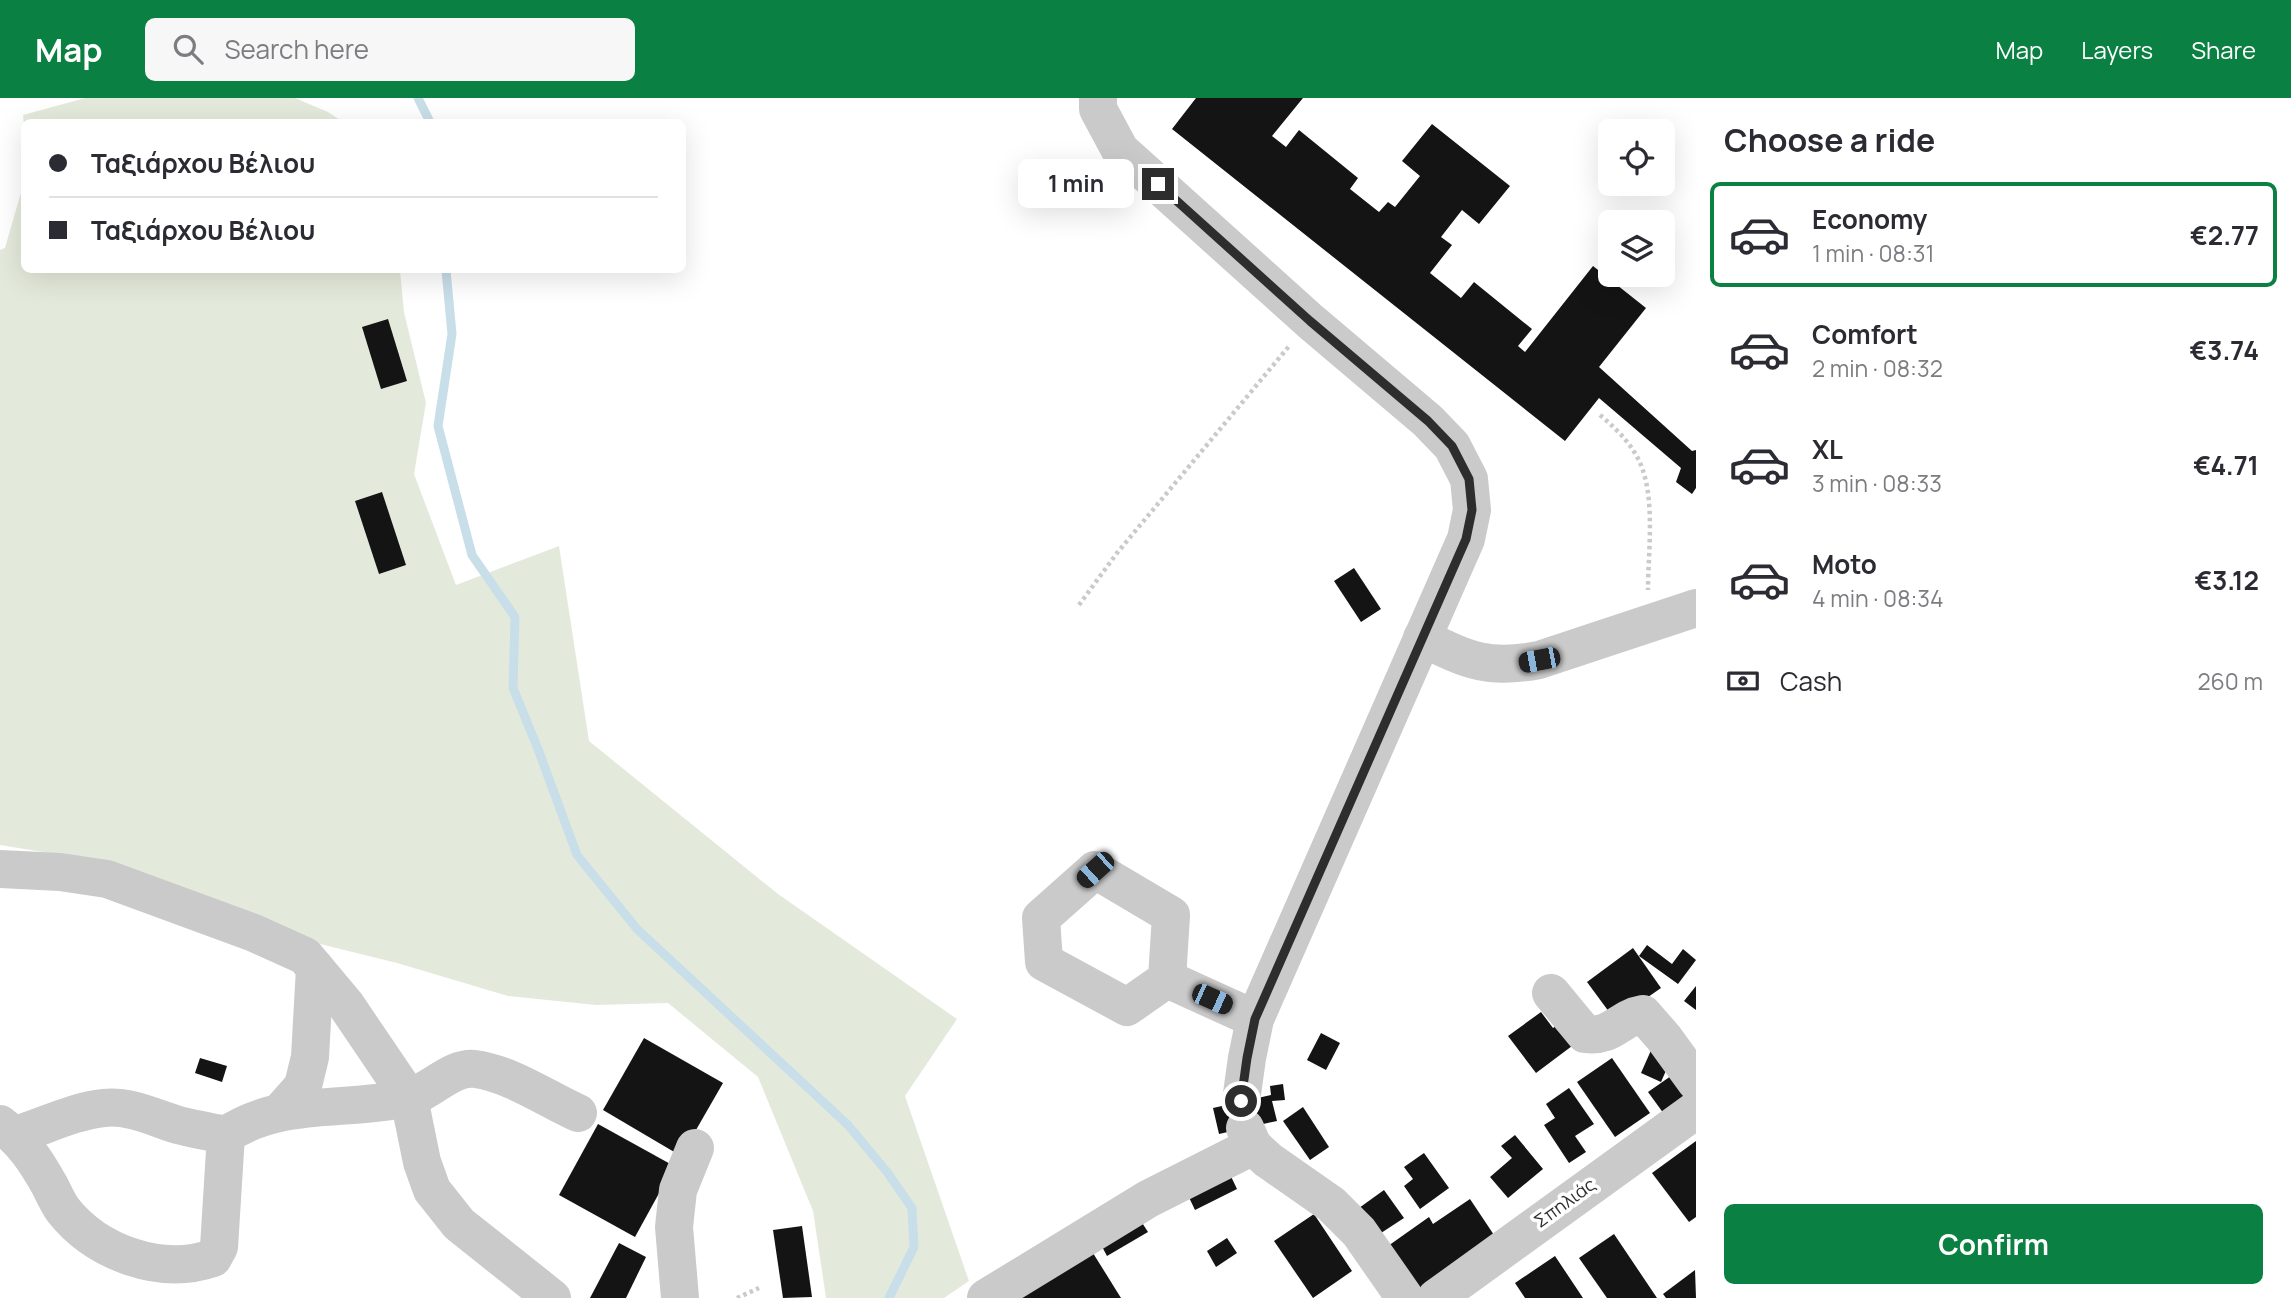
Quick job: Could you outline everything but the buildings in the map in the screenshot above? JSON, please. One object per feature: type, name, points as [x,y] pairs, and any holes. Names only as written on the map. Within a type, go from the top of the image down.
[{"type":"street","points":[[1098,98],[1098,109],[1120,150],[1310,321],[1428,421],[1452,446],[1469,479],[1472,510],[1466,539],[1255,1019],[1247,1058],[1246,1125],[1268,1160],[1331,1204],[1368,1244],[1405,1298]]},
{"type":"street","points":[[1422,638],[1464,658],[1487,665],[1512,665],[1539,660],[1696,608]]},
{"type":"street","points":[[0,869],[60,872],[107,879],[254,933],[304,956],[346,1005],[409,1098],[422,1163],[432,1190],[459,1224],[552,1298]]},
{"type":"street","points":[[281,1112],[303,1086],[310,1057],[315,968]]},
{"type":"street","points":[[1167,979],[1255,1019]]},
{"type":"street","points":[[1551,993],[1585,1034],[1598,1036],[1643,1014],[1696,1082]]},
{"type":"street","points":[[8,1130],[50,1125],[73,1115],[106,1107],[139,1112],[179,1125],[226,1135],[244,1123],[281,1112],[409,1098],[426,1091],[454,1073],[472,1069],[499,1075],[578,1113]]},
{"type":"street","name":"Σπηλιάς","points":[[1436,1298],[1696,1110]]},
{"type":"street","points":[[986,1298],[1148,1199],[1246,1125]]},
{"type":"street","points":[[8,1130],[35,1159],[63,1210],[90,1235],[125,1256],[170,1264],[214,1258],[219,1247],[226,1135]]},
{"type":"street","points":[[680,1298],[674,1227],[678,1190],[695,1148]]},
{"type":"path","points":[[1079,605],[1117,552],[1310,321]]},
{"type":"path","points":[[1600,415],[1621,433],[1637,457],[1647,483],[1648,624]]},
{"type":"path","points":[[737,1298],[758,1288]]},
{"type":"green space","points":[[85,98],[295,98],[338,119],[23,119],[23,115]]},
{"type":"green space","points":[[21,192],[21,273],[400,273],[404,312],[426,403],[414,474],[456,585],[559,546],[589,741],[778,894],[957,1019],[905,1096],[969,1281],[944,1298],[826,1298],[813,1211],[758,1077],[668,1003],[596,1005],[508,996],[397,963],[316,943],[104,862],[0,845],[0,250],[5,248]]},
{"type":"waterway","points":[[418,98],[428,119]]},
{"type":"waterway","points":[[446,273],[452,334],[438,426],[472,555],[515,617],[513,688],[577,855],[637,929],[848,1125],[887,1172],[912,1208],[914,1247],[889,1298]]},
{"type":"route","points":[[1158,184],[1310,321],[1428,421],[1452,446],[1469,479],[1472,510],[1466,539],[1255,1019],[1241,1101]]}]
